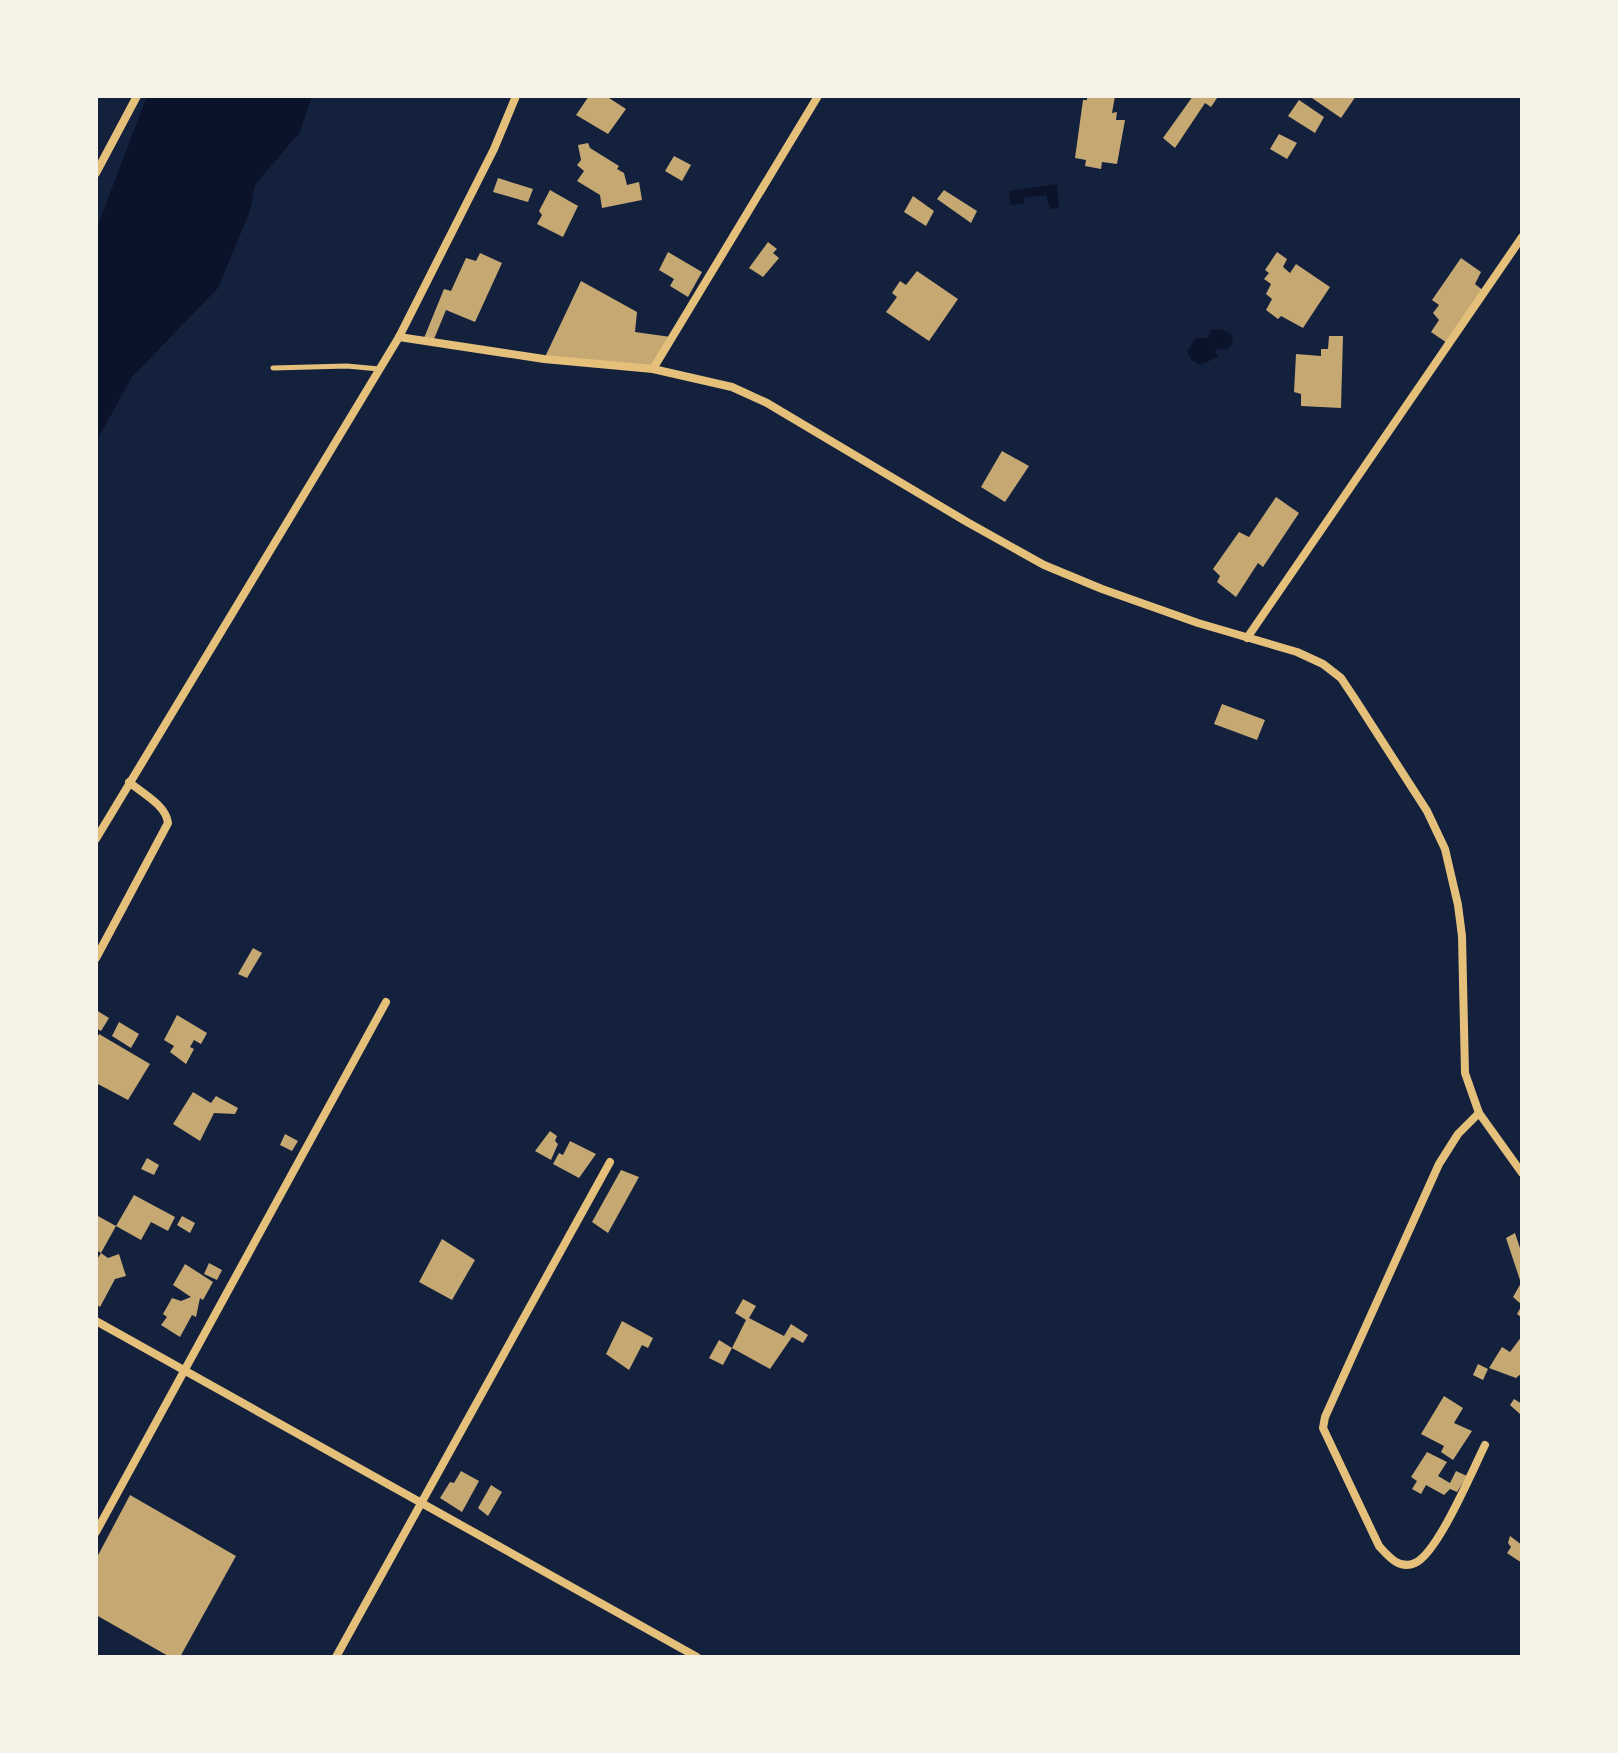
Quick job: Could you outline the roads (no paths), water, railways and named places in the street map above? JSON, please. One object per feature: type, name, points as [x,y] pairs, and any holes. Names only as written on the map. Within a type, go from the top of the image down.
[{"type":"street","points":[[96,173],[137,96]]},
{"type":"street","points":[[96,839],[399,337],[494,149],[516,96]]},
{"type":"street","points":[[653,369],[818,96]]},
{"type":"street","points":[[1247,638],[1522,237]]},
{"type":"street","points":[[399,337],[544,359],[653,369],[732,387],[767,403],[1044,565],[1116,594],[1297,652],[1323,664],[1341,678],[1427,811],[1445,849],[1462,936],[1465,1073],[1479,1113],[1522,1173]]},
{"type":"street","points":[[96,958],[168,823],[162,809],[129,782]]},
{"type":"street","points":[[96,1532],[386,1002]]},
{"type":"street","points":[[1479,1113],[1458,1134],[1439,1164],[1325,1417],[1323,1428],[1379,1546],[1388,1557],[1404,1565],[1413,1564],[1424,1557],[1446,1524],[1485,1445]]},
{"type":"street","points":[[336,1657],[610,1162]]},
{"type":"street","points":[[96,1321],[697,1657]]},
{"type":"lane","points":[[273,368],[347,366],[380,369]]},
{"type":"water","points":[[147,96],[312,96],[300,132],[255,185],[250,211],[218,288],[132,377],[96,442],[96,230]]},
{"type":"water","points":[[1057,184],[1059,208],[1050,209],[1046,195],[1023,198],[1024,204],[1010,205],[1009,191]]},
{"type":"water","points":[[1220,329],[1231,334],[1233,343],[1227,350],[1218,349],[1215,351],[1218,357],[1200,365],[1191,360],[1187,351],[1196,338],[1208,338],[1211,330]]}]
